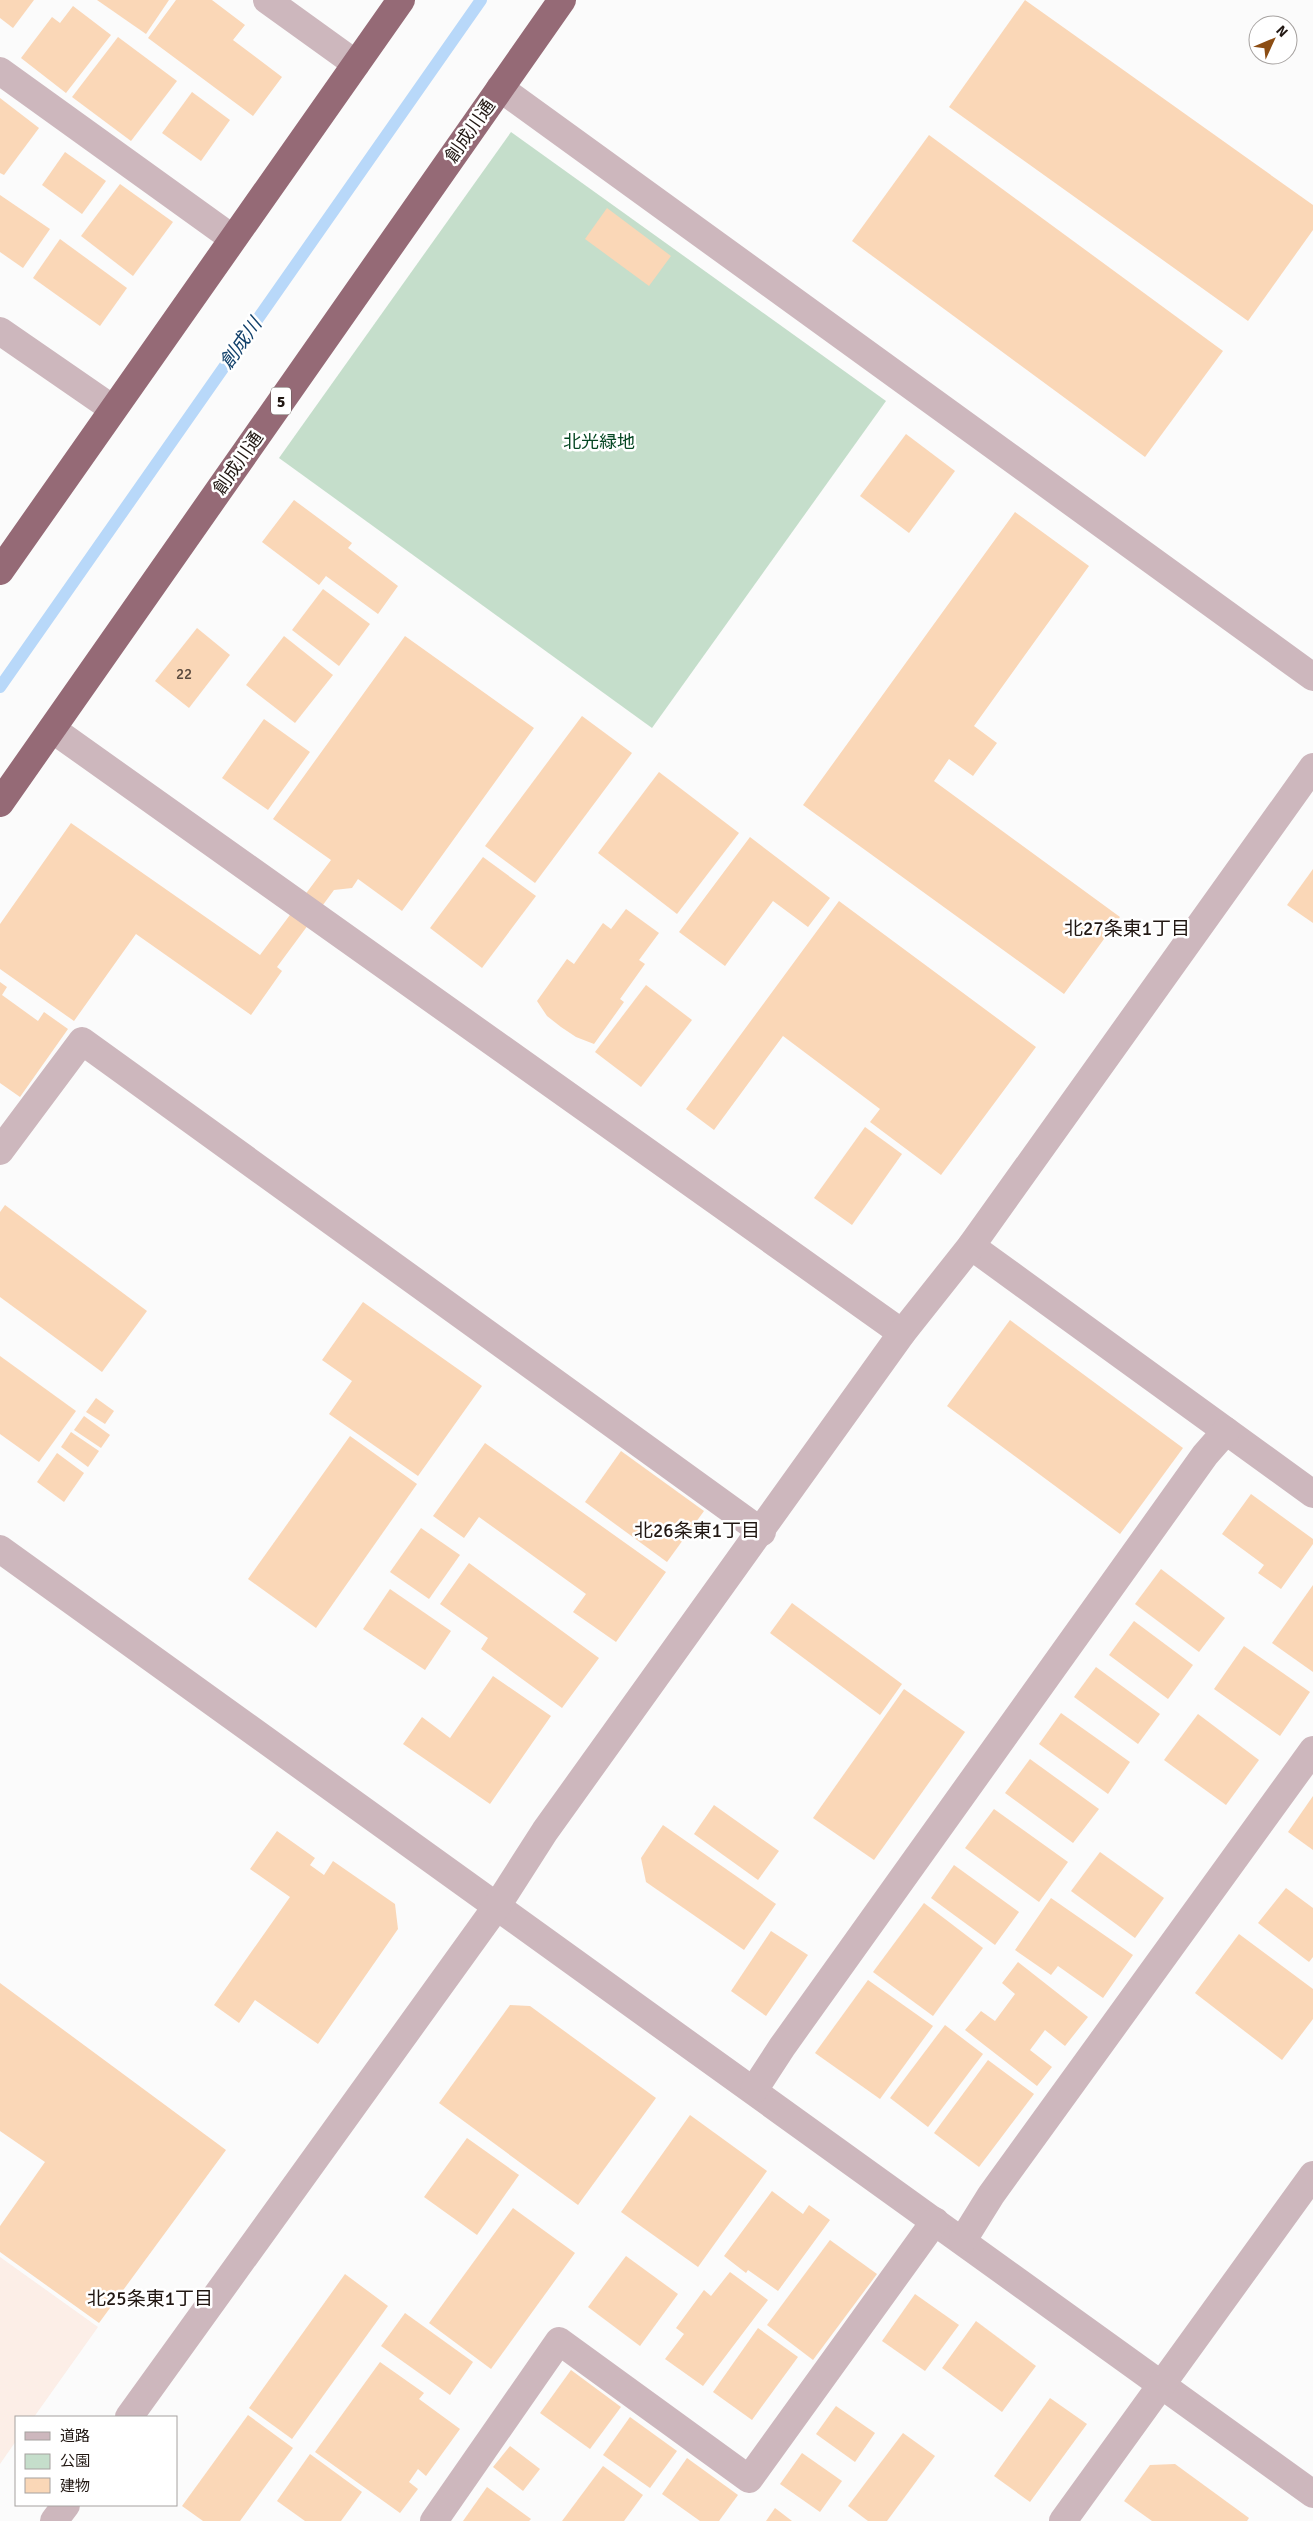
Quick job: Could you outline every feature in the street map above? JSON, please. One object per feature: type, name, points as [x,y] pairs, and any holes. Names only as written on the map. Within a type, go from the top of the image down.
[{"type":"highway","points":[[0,571],[232,238],[401,0]]},
{"type":"highway","name":"創成川通","points":[[0,803],[562,0]]},
{"type":"street","points":[[267,0],[356,64]]},
{"type":"street","points":[[0,71],[232,238]]},
{"type":"street","points":[[500,88],[1313,678]]},
{"type":"street","points":[[0,331],[113,409]]},
{"type":"street","points":[[52,729],[902,1333]]},
{"type":"street","points":[[130,2416],[497,1906],[545,1831],[762,1532],[902,1333],[971,1246],[1313,767]]},
{"type":"street","points":[[0,1151],[82,1041],[762,1532]]},
{"type":"street","points":[[971,1246],[1313,1494]]},
{"type":"street","points":[[754,2090],[794,2030],[1136,1552],[1226,1431]]},
{"type":"street","points":[[3,1558],[497,1906],[1313,2494]]},
{"type":"street","points":[[963,2240],[991,2195],[1313,1750]]},
{"type":"street","points":[[1063,2521],[1313,2175]]},
{"type":"street","points":[[434,2521],[559,2341],[749,2479],[936,2221]]},
{"type":"street","points":[[54,2521],[65,2506]]},
{"type":"shaded area","points":[[0,2257],[98,2327],[35,2416],[15,2416],[15,2442],[0,2464]]},
{"type":"green space","name":"北光緑地","points":[[511,132],[886,401],[652,728],[279,458]]},
{"type":"building","points":[[0,0],[34,0],[13,28],[0,18]]},
{"type":"building","points":[[97,0],[169,0],[146,34]]},
{"type":"building","points":[[176,0],[212,0],[245,25],[233,40],[282,77],[253,116],[148,38]]},
{"type":"building","points":[[1025,0],[1313,205],[1313,230],[1248,321],[949,107]]},
{"type":"building","points":[[73,6],[111,35],[66,93],[21,58],[52,17],[60,23]]},
{"type":"building","points":[[118,37],[177,81],[131,141],[72,97]]},
{"type":"building","points":[[192,92],[230,120],[201,161],[162,133]]},
{"type":"building","points":[[0,98],[39,128],[4,175],[0,173]]},
{"type":"building","points":[[929,135],[1223,351],[1145,457],[852,241]]},
{"type":"building","points":[[65,152],[106,181],[82,214],[42,185]]},
{"type":"building","points":[[120,184],[173,222],[133,276],[81,236]]},
{"type":"building","points":[[0,195],[50,229],[23,268],[0,252]]},
{"type":"building","points":[[607,208],[671,256],[649,286],[585,239]]},
{"type":"building","points":[[60,239],[127,288],[100,326],[33,278]]},
{"type":"building","points":[[906,434],[955,471],[909,533],[860,496]]},
{"type":"building","points":[[294,500],[352,543],[348,548],[398,586],[378,614],[326,576],[319,585],[262,542]]},
{"type":"building","points":[[1015,512],[1089,566],[974,726],[997,743],[973,776],[949,759],[934,781],[1120,917],[1064,994],[803,805]]},
{"type":"building","points":[[323,589],[370,624],[339,666],[292,630]]},
{"type":"building","points":[[197,628],[230,655],[189,708],[155,681]]},
{"type":"building","points":[[284,636],[333,675],[295,723],[246,685]]},
{"type":"building","points":[[405,636],[534,728],[402,911],[358,879],[352,888],[334,890],[277,967],[282,971],[251,1015],[136,934],[74,1021],[0,969],[0,924],[71,823],[260,955],[331,860],[273,819]]},
{"type":"building","points":[[582,716],[632,753],[535,883],[485,846]]},
{"type":"building","points":[[264,719],[310,752],[268,810],[222,778]]},
{"type":"building","points":[[659,772],[739,833],[677,914],[598,853]]},
{"type":"building","points":[[750,837],[830,898],[808,927],[773,901],[725,966],[679,932]]},
{"type":"building","points":[[483,857],[536,896],[482,968],[430,928]]},
{"type":"building","points":[[1313,869],[1313,923],[1287,905]]},
{"type":"building","points":[[839,901],[1036,1047],[941,1175],[870,1122],[880,1109],[783,1036],[714,1130],[686,1109]]},
{"type":"building","points":[[626,909],[659,933],[639,960],[645,964],[620,999],[624,1002],[594,1044],[576,1037],[561,1027],[547,1016],[537,1001],[567,959],[574,964],[603,923],[611,929]]},
{"type":"building","points":[[0,982],[7,987],[2,995],[38,1021],[44,1012],[68,1029],[20,1097],[0,1083]]},
{"type":"building","points":[[646,985],[692,1020],[641,1087],[595,1052]]},
{"type":"building","points":[[865,1127],[902,1154],[852,1225],[814,1198]]},
{"type":"building","points":[[5,1205],[147,1311],[102,1372],[0,1297],[0,1212]]},
{"type":"building","points":[[363,1302],[482,1386],[418,1476],[329,1414],[352,1381],[322,1360]]},
{"type":"building","points":[[1010,1320],[1183,1448],[1120,1534],[947,1406]]},
{"type":"building","points":[[0,1356],[76,1411],[39,1462],[0,1434]]},
{"type":"building","points":[[96,1398],[114,1411],[105,1424],[86,1412]]},
{"type":"building","points":[[84,1416],[110,1435],[101,1448],[74,1430]]},
{"type":"building","points":[[71,1432],[99,1451],[88,1467],[61,1447]]},
{"type":"building","points":[[350,1436],[417,1484],[316,1628],[248,1579]]},
{"type":"building","points":[[485,1443],[666,1572],[616,1642],[573,1612],[586,1594],[479,1517],[464,1538],[433,1516]]},
{"type":"building","points":[[621,1451],[704,1511],[667,1562],[585,1502]]},
{"type":"building","points":[[57,1453],[84,1473],[64,1502],[37,1482]]},
{"type":"building","points":[[1251,1494],[1313,1539],[1313,1544],[1281,1589],[1258,1573],[1264,1565],[1222,1534]]},
{"type":"building","points":[[421,1528],[460,1555],[429,1599],[390,1572]]},
{"type":"building","points":[[469,1563],[599,1658],[562,1708],[481,1649],[488,1638],[440,1604]]},
{"type":"building","points":[[1161,1569],[1225,1618],[1199,1652],[1135,1604]]},
{"type":"building","points":[[1313,1585],[1313,1672],[1272,1643]]},
{"type":"building","points":[[390,1589],[451,1631],[425,1670],[363,1629]]},
{"type":"building","points":[[792,1603],[902,1684],[880,1715],[770,1633]]},
{"type":"building","points":[[1134,1621],[1193,1665],[1168,1699],[1109,1655]]},
{"type":"building","points":[[1244,1646],[1310,1692],[1280,1736],[1214,1689]]},
{"type":"building","points":[[1096,1667],[1160,1714],[1138,1744],[1074,1697]]},
{"type":"building","points":[[493,1676],[551,1716],[490,1804],[403,1744],[422,1717],[450,1738]]},
{"type":"building","points":[[904,1689],[965,1732],[874,1860],[813,1818]]},
{"type":"building","points":[[1061,1713],[1130,1762],[1108,1794],[1039,1744]]},
{"type":"building","points":[[1198,1714],[1259,1760],[1226,1805],[1164,1760]]},
{"type":"building","points":[[1030,1759],[1099,1809],[1073,1843],[1005,1793]]},
{"type":"building","points":[[1313,1796],[1313,1850],[1288,1832]]},
{"type":"building","points":[[714,1805],[779,1851],[758,1880],[694,1834]]},
{"type":"building","points":[[994,1809],[1068,1862],[1039,1902],[965,1848]]},
{"type":"building","points":[[663,1825],[776,1904],[744,1950],[646,1882],[641,1858]]},
{"type":"building","points":[[277,1831],[315,1858],[310,1865],[324,1875],[333,1861],[395,1904],[398,1929],[318,2044],[255,2000],[239,2023],[214,2005],[290,1897],[250,1869]]},
{"type":"building","points":[[1100,1852],[1164,1898],[1135,1938],[1071,1891]]},
{"type":"building","points":[[954,1865],[1019,1912],[995,1945],[931,1898]]},
{"type":"building","points":[[1286,1888],[1313,1908],[1313,1957],[1309,1962],[1258,1923]]},
{"type":"building","points":[[1051,1898],[1133,1955],[1103,1998],[1058,1966],[1051,1975],[1015,1950]]},
{"type":"building","points":[[924,1903],[983,1948],[933,2016],[873,1972]]},
{"type":"building","points":[[771,1931],[808,1955],[766,2016],[731,1991]]},
{"type":"building","points":[[1239,1934],[1313,1989],[1313,2019],[1282,2060],[1195,1993]]},
{"type":"building","points":[[1018,1962],[1088,2017],[1065,2046],[1045,2030],[1030,2050],[1052,2067],[1037,2086],[965,2030],[981,2011],[995,2021],[1015,1994],[1002,1983]]},
{"type":"building","points":[[868,1980],[933,2026],[880,2099],[815,2053]]},
{"type":"building","points":[[0,1983],[226,2150],[99,2323],[0,2252],[0,2226],[45,2162],[0,2131]]},
{"type":"building","points":[[510,2005],[530,2006],[656,2098],[578,2205],[439,2103]]},
{"type":"building","points":[[945,2025],[983,2054],[928,2127],[890,2098]]},
{"type":"building","points":[[988,2060],[1034,2094],[979,2167],[934,2133]]},
{"type":"building","points":[[690,2115],[767,2171],[698,2267],[621,2212]]},
{"type":"building","points":[[467,2138],[519,2175],[477,2235],[424,2197]]},
{"type":"building","points":[[772,2191],[803,2214],[809,2205],[830,2220],[778,2291],[748,2270],[746,2273],[724,2256]]},
{"type":"building","points":[[513,2208],[575,2253],[491,2369],[429,2323]]},
{"type":"building","points":[[830,2240],[877,2274],[813,2360],[767,2325]]},
{"type":"building","points":[[626,2256],[678,2294],[640,2346],[588,2307]]},
{"type":"building","points":[[730,2272],[768,2300],[703,2386],[665,2359],[684,2334],[676,2328],[704,2290],[711,2296]]},
{"type":"building","points":[[345,2274],[388,2306],[292,2439],[249,2408]]},
{"type":"building","points":[[915,2294],[959,2325],[925,2371],[882,2341]]},
{"type":"building","points":[[405,2313],[473,2362],[450,2395],[381,2346]]},
{"type":"building","points":[[976,2321],[1036,2366],[1002,2412],[942,2368]]},
{"type":"building","points":[[758,2328],[798,2357],[752,2420],[713,2392]]},
{"type":"building","points":[[380,2362],[424,2393],[419,2399],[460,2429],[426,2476],[418,2469],[409,2482],[418,2489],[400,2513],[315,2452]]},
{"type":"building","points":[[571,2370],[621,2407],[590,2449],[540,2413]]},
{"type":"building","points":[[1050,2398],[1087,2424],[1030,2502],[994,2476]]},
{"type":"building","points":[[836,2406],[875,2433],[855,2462],[816,2434]]},
{"type":"building","points":[[248,2415],[293,2448],[240,2521],[203,2521],[182,2506]]},
{"type":"building","points":[[630,2417],[677,2451],[650,2488],[603,2455]]},
{"type":"building","points":[[903,2433],[935,2456],[887,2521],[868,2521],[848,2506]]},
{"type":"building","points":[[510,2446],[540,2469],[523,2491],[493,2467]]},
{"type":"building","points":[[802,2453],[842,2481],[820,2512],[780,2484]]},
{"type":"building","points":[[310,2454],[362,2492],[341,2521],[305,2521],[277,2501]]},
{"type":"building","points":[[687,2458],[738,2495],[719,2521],[700,2521],[662,2494]]},
{"type":"building","points":[[1175,2464],[1249,2518],[1247,2521],[1152,2521],[1124,2501],[1150,2465]]},
{"type":"building","points":[[603,2466],[643,2495],[624,2521],[562,2521]]},
{"type":"building","points":[[487,2487],[531,2519],[529,2521],[463,2521]]},
{"type":"building","points":[[775,2508],[792,2521],[766,2521]]},
{"type":"waterway","name":"創成川","points":[[0,687],[481,0]]},
{"type":"district","name":"北27条東1丁目","points":[[1127,928]]},
{"type":"district","name":"北26条東1丁目","points":[[697,1530]]},
{"type":"district","name":"北25条東1丁目","points":[[150,2298]]}]
